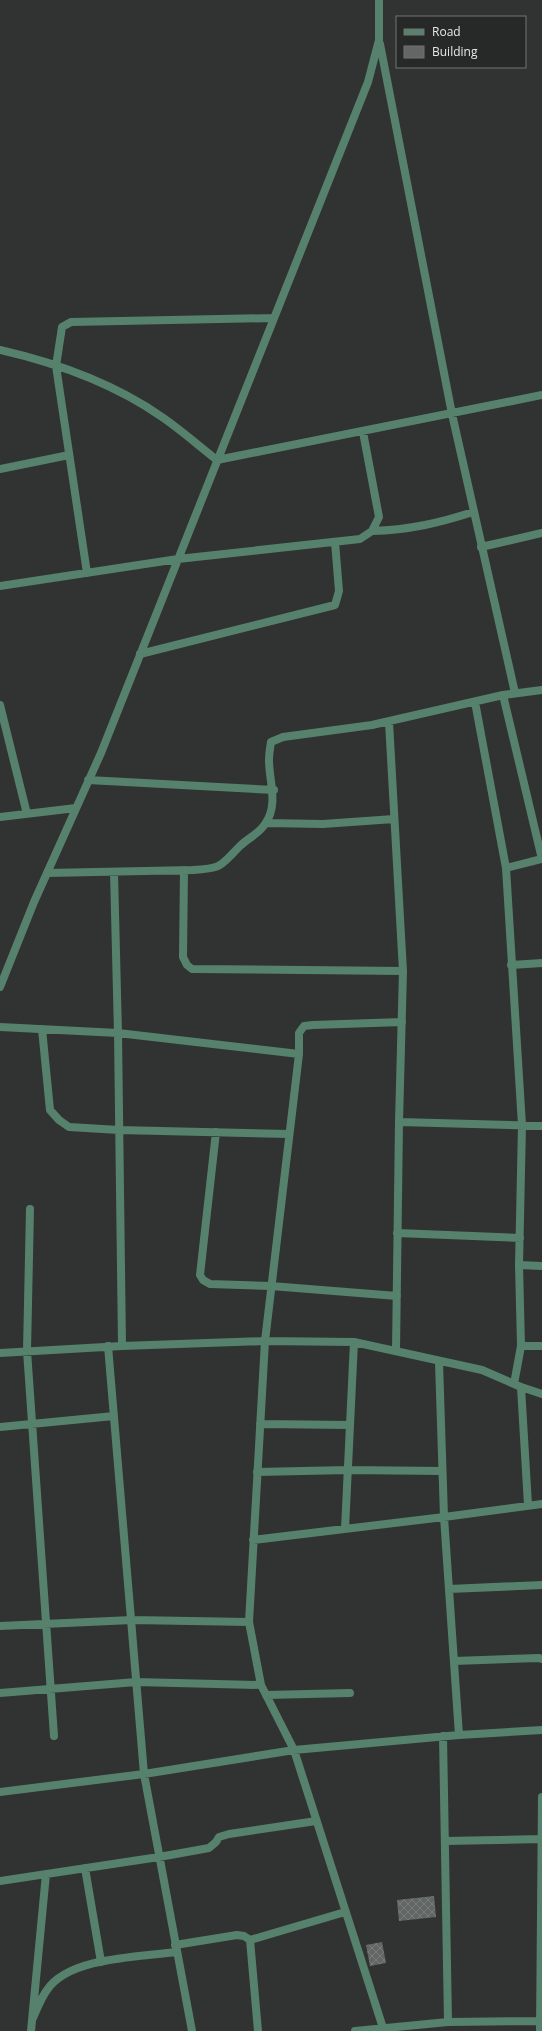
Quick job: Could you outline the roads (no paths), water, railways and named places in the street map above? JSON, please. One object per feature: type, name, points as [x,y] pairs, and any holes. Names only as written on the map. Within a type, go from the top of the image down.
[{"type":"street","points":[[379,0],[379,40],[452,414],[515,693]]},
{"type":"street","points":[[0,987],[140,654],[368,82],[379,40]]},
{"type":"street","points":[[87,573],[56,366],[62,327],[71,322],[274,318]]},
{"type":"street","points":[[0,350],[80,373],[123,393],[162,417],[217,460],[541,398]]},
{"type":"street","points":[[0,586],[178,559],[360,539],[372,531],[379,517],[363,432]]},
{"type":"street","points":[[0,469],[69,455]]},
{"type":"street","points":[[372,531],[404,530],[443,522],[473,512]]},
{"type":"street","points":[[482,547],[542,533]]},
{"type":"street","points":[[140,654],[335,605],[339,591],[335,542]]},
{"type":"street","points":[[47,873],[216,868],[225,863],[240,845],[261,829],[266,823],[274,790],[269,761],[271,742],[283,737],[388,722],[503,695],[542,690]]},
{"type":"street","points":[[503,695],[542,859],[506,868]]},
{"type":"street","points":[[475,702],[506,868],[522,1125],[519,1265],[520,1346],[518,1386],[528,1505]]},
{"type":"street","points":[[0,705],[27,814]]},
{"type":"street","points":[[388,722],[404,971],[399,1122],[396,1351]]},
{"type":"street","points":[[88,780],[274,790]]},
{"type":"street","points":[[0,817],[76,808]]},
{"type":"street","points":[[266,823],[323,824],[394,819]]},
{"type":"street","points":[[184,870],[183,957],[187,965],[192,969],[404,971]]},
{"type":"street","points":[[114,872],[118,1033],[122,1346]]},
{"type":"street","points":[[511,965],[542,963]]},
{"type":"street","points":[[383,2028],[294,1750],[261,1685],[249,1622],[265,1341],[299,1054],[299,1033],[304,1026],[402,1022]]},
{"type":"street","points":[[0,1027],[118,1033],[299,1054]]},
{"type":"street","points":[[42,1029],[50,1110],[59,1120],[69,1127],[119,1130],[289,1134]]},
{"type":"street","points":[[399,1122],[542,1126]]},
{"type":"street","points":[[216,1132],[200,1275],[203,1280],[210,1284],[271,1286],[397,1296]]},
{"type":"street","points":[[30,1209],[27,1351],[54,1736]]},
{"type":"street","points":[[398,1233],[520,1238]]},
{"type":"street","points":[[519,1265],[542,1266]]},
{"type":"street","points":[[0,1353],[108,1346],[265,1341],[354,1342],[439,1362],[482,1370],[518,1386],[542,1394]]},
{"type":"street","points":[[346,1529],[354,1342]]},
{"type":"street","points":[[108,1346],[144,1774],[192,2031]]},
{"type":"street","points":[[520,1346],[542,1346]]},
{"type":"street","points":[[439,1362],[444,1518],[459,1735]]},
{"type":"street","points":[[0,1427],[114,1416]]},
{"type":"street","points":[[260,1424],[350,1425]]},
{"type":"street","points":[[257,1472],[348,1470],[442,1471]]},
{"type":"street","points":[[253,1540],[444,1518],[542,1504]]},
{"type":"street","points":[[449,1589],[542,1585]]},
{"type":"street","points":[[0,1626],[132,1620],[249,1622]]},
{"type":"street","points":[[454,1661],[542,1659]]},
{"type":"street","points":[[0,1693],[136,1682],[261,1685]]},
{"type":"street","points":[[266,1695],[350,1693]]},
{"type":"street","points":[[0,1792],[144,1774],[294,1750],[443,1736],[542,1730]]},
{"type":"street","points":[[443,1736],[448,2022]]},
{"type":"street","points":[[540,2031],[542,1797]]},
{"type":"street","points":[[0,1881],[209,1848],[219,1837],[229,1834],[316,1821]]},
{"type":"street","points":[[445,1841],[542,1839]]},
{"type":"street","points":[[85,1868],[101,1962]]},
{"type":"street","points":[[31,2031],[46,1874]]},
{"type":"street","points":[[250,1940],[345,1912]]},
{"type":"street","points":[[33,2018],[47,1989],[68,1972],[91,1963],[176,1949],[237,1935],[244,1936],[250,1940]]},
{"type":"street","points":[[250,1940],[258,2031]]},
{"type":"street","points":[[356,2031],[383,2028],[401,2029],[448,2022],[540,2022]]}]
